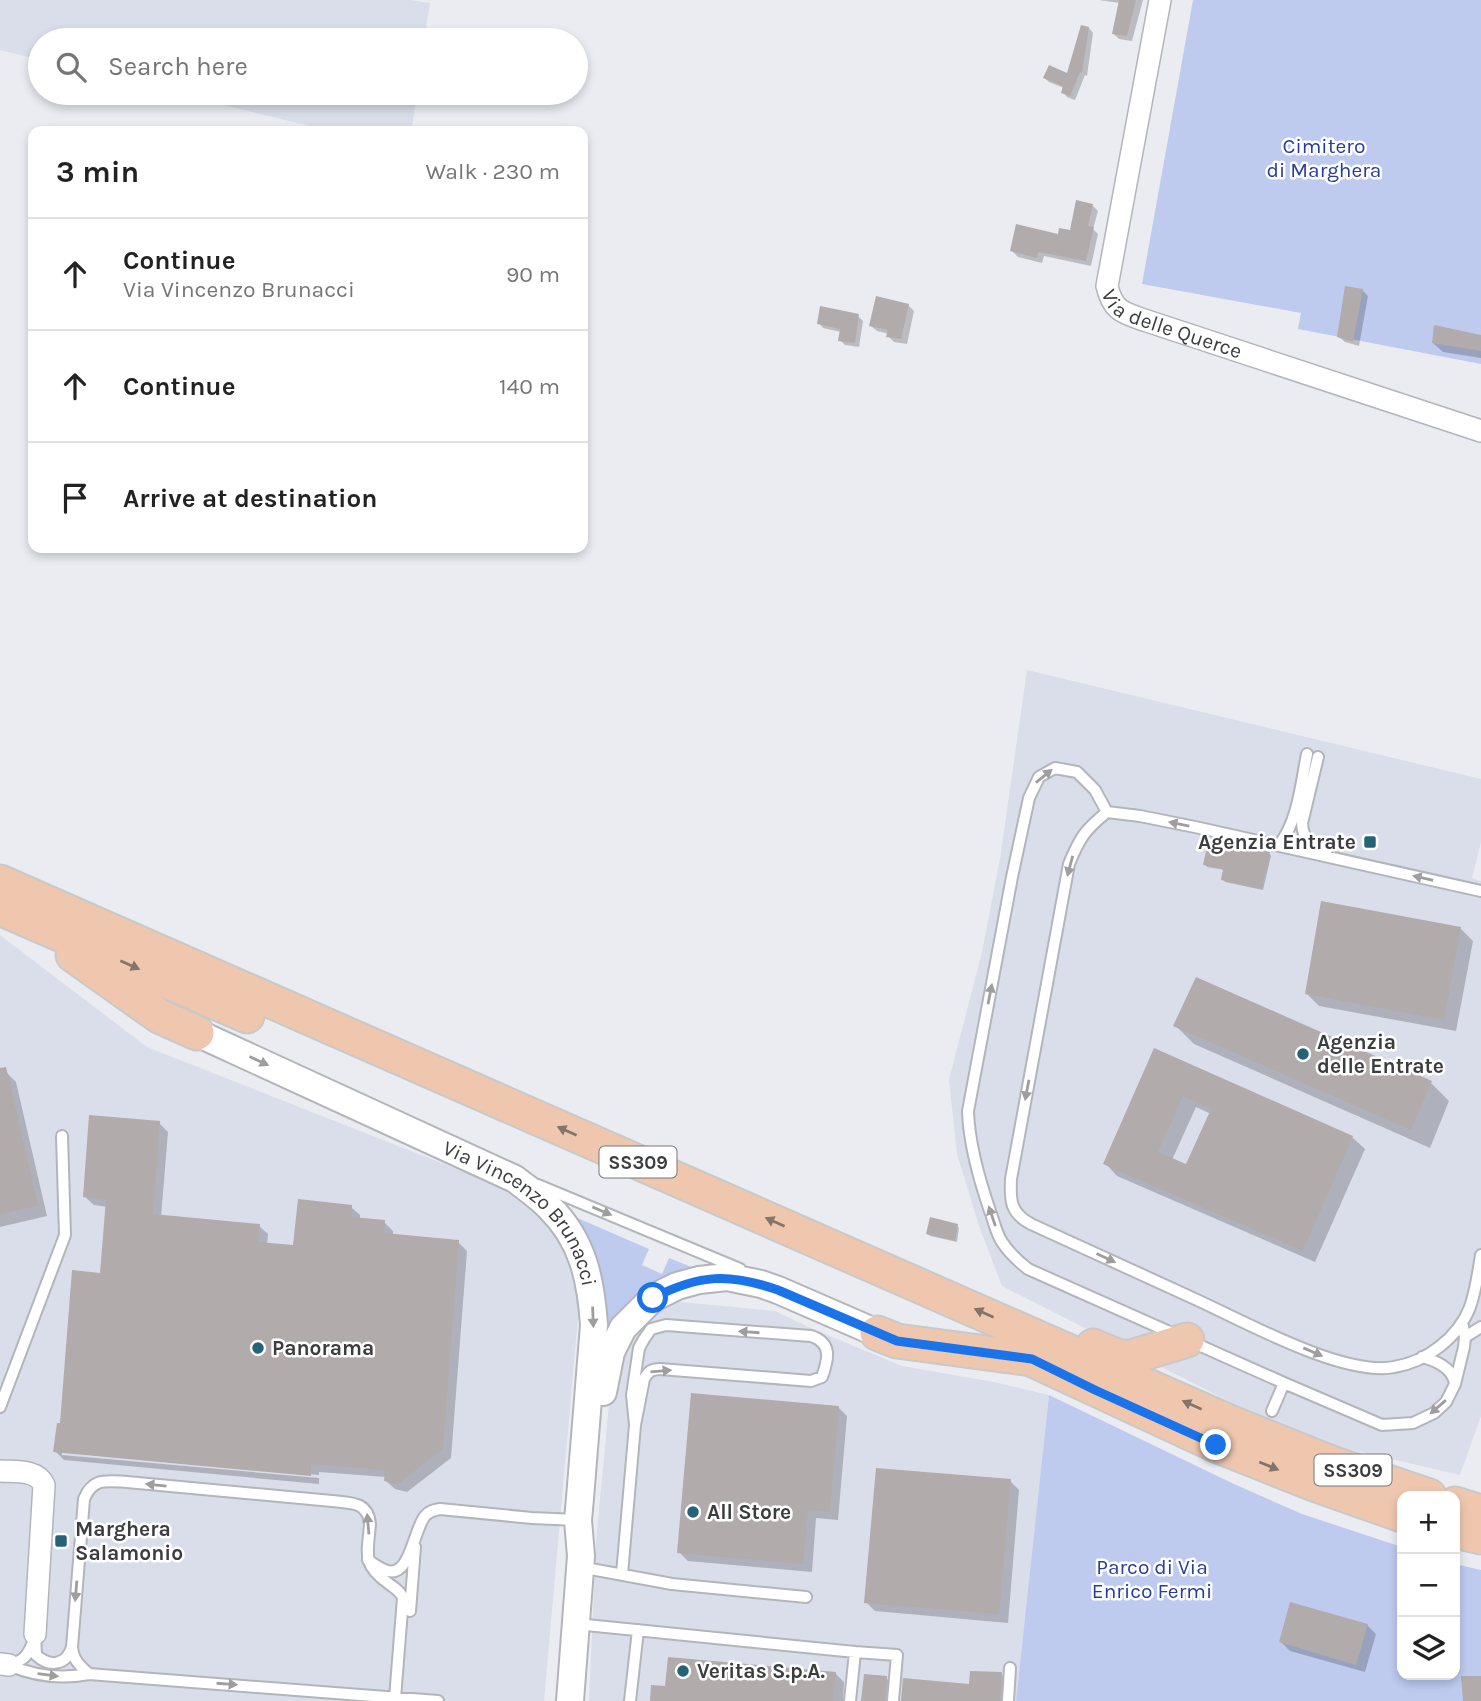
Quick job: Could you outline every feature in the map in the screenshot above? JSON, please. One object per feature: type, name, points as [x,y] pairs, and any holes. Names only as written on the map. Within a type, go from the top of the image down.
[{"type":"main road","points":[[3,901],[159,1016],[197,1033]]},
{"type":"main road","name":"SS309","points":[[3,901],[1031,1346],[1326,1461],[1414,1491]]},
{"type":"main road","points":[[877,1333],[897,1341],[1031,1346],[1057,1332],[1121,1358],[1187,1340]]},
{"type":"main road","name":"SS309","points":[[1031,1346],[1095,1390],[1216,1445],[1397,1513]]},
{"type":"main road","points":[[1460,1506],[1481,1512]]},
{"type":"main road","points":[[1460,1532],[1481,1537]]},
{"type":"street","name":"Via delle Querce","points":[[1160,0],[1107,286],[1116,308],[1147,321],[1481,431]]},
{"type":"street","name":"Via Vincenzo Brunacci","points":[[197,1033],[515,1179],[549,1206],[570,1232],[585,1265],[592,1297],[594,1325],[584,1521],[570,1701]]},
{"type":"street","name":"Via Vincenzo Brunacci","points":[[584,1521],[611,1352],[623,1328],[653,1298],[677,1286],[699,1280],[727,1278],[778,1290],[877,1333]]},
{"type":"street","points":[[0,1471],[38,1476],[44,1485],[35,1634]]},
{"type":"lane","points":[[1279,845],[1294,815],[1312,756],[1302,823],[1306,840],[1313,846],[1342,854],[1365,865]]},
{"type":"lane","points":[[1107,812],[1095,789],[1077,772],[1055,768],[1039,777],[1029,798],[968,1111],[973,1153],[1000,1240],[1014,1258],[1028,1269],[1382,1425],[1421,1420],[1446,1402],[1455,1384],[1464,1348],[1462,1322]]},
{"type":"lane","points":[[1481,891],[1195,827],[1107,812],[1092,824],[1079,840],[1069,864],[1011,1179],[1012,1205],[1022,1219],[1031,1224],[1328,1359],[1380,1369],[1422,1357],[1436,1350],[1450,1337],[1469,1310],[1481,1255]]},
{"type":"lane","points":[[0,1406],[65,1235],[62,1136]]},
{"type":"lane","points":[[515,1179],[545,1187],[583,1203],[762,1279],[778,1290]]},
{"type":"lane","points":[[622,1574],[635,1425],[647,1374],[654,1369],[811,1381],[822,1377],[826,1362],[825,1345],[822,1340],[811,1336],[666,1325],[651,1329],[639,1349],[632,1395],[635,1425]]},
{"type":"lane","points":[[1465,1338],[1481,1326]]},
{"type":"lane","points":[[1422,1357],[1450,1371],[1455,1384]]},
{"type":"lane","points":[[1272,1411],[1284,1383]]},
{"type":"lane","points":[[89,1674],[75,1660],[72,1647],[84,1499],[92,1485],[98,1482],[127,1482],[332,1501],[364,1507],[370,1518],[368,1560],[373,1572],[401,1592],[403,1598],[398,1698]]},
{"type":"lane","points":[[368,1560],[387,1571],[400,1570],[424,1517],[430,1511],[440,1508],[584,1521]]},
{"type":"lane","points":[[398,1698],[416,1533]]},
{"type":"lane","points":[[580,1562],[672,1584],[806,1597]]},
{"type":"lane","points":[[576,1624],[897,1655],[893,1701]]},
{"type":"lane","points":[[630,1701],[638,1630]]},
{"type":"lane","points":[[35,1634],[35,1651],[43,1660],[58,1662],[67,1658],[72,1647]]},
{"type":"lane","points":[[4,1665],[24,1659],[35,1634]]},
{"type":"lane","points":[[850,1701],[855,1652]]},
{"type":"lane","points":[[4,1665],[26,1673],[65,1677],[89,1674],[438,1701]]},
{"type":"lane","points":[[1008,1701],[1010,1668]]},
{"type":"lane","points":[[281,1688],[286,1701]]},
{"type":"shaded area","points":[[0,0],[410,0],[430,3],[426,28],[28,28],[28,57],[0,50]]},
{"type":"shaded area","points":[[223,105],[415,105],[412,126],[310,126]]},
{"type":"shaded area","points":[[1027,670],[1481,779],[1481,842],[1472,878],[1481,881],[1481,1416],[1460,1475],[1335,1446],[1240,1407],[1002,1286],[979,1226],[957,1154],[949,1080],[982,952],[1000,859]]},
{"type":"shaded area","points":[[0,935],[147,1047],[520,1194],[565,1242],[584,1295],[578,1317],[544,1701],[0,1701]]},
{"type":"shaded area","points":[[671,1301],[775,1311],[902,1366],[994,1382],[1049,1395],[1016,1701],[589,1701],[596,1542],[611,1383],[632,1332],[650,1310]]},
{"type":"green space","name":"Cimitero di Marghera","points":[[1193,0],[1481,0],[1481,364],[1298,329],[1301,313],[1142,284]]},
{"type":"green space","points":[[566,1213],[649,1249],[642,1265],[662,1274],[669,1258],[699,1270],[604,1348]]},
{"type":"green space","name":"Parco di Via Enrico Fermi","points":[[1049,1395],[1302,1514],[1397,1545],[1397,1680],[1460,1680],[1460,1565],[1481,1570],[1481,1701],[1016,1701]]},
{"type":"building","points":[[1119,0],[1136,0],[1127,36],[1112,34]]},
{"type":"building","points":[[1081,25],[1089,27],[1082,73],[1080,72],[1070,96],[1061,93],[1063,86],[1043,78],[1049,65],[1067,73]]},
{"type":"building","points":[[1076,200],[1093,204],[1088,226],[1094,227],[1086,261],[1038,252],[1037,258],[1010,251],[1016,224],[1058,234],[1059,228],[1070,230]]},
{"type":"building","points":[[1345,286],[1363,289],[1353,342],[1337,337]]},
{"type":"building","points":[[876,296],[909,304],[901,339],[886,337],[888,330],[869,326]]},
{"type":"building","points":[[820,306],[859,314],[855,343],[838,341],[840,329],[817,324]]},
{"type":"building","points":[[1434,325],[1481,335],[1481,351],[1432,343]]},
{"type":"building","points":[[1208,842],[1227,847],[1228,843],[1270,852],[1261,889],[1221,880],[1223,869],[1203,865]]},
{"type":"building","points":[[1321,901],[1461,927],[1444,1020],[1305,994]]},
{"type":"building","name":"Agenzia delle Entrate","points":[[1196,977],[1432,1081],[1411,1130],[1173,1026]]},
{"type":"building","points":[[1154,1048],[1353,1136],[1303,1251],[1103,1164]],"holes":[[[1183,1096],[1211,1109],[1186,1164],[1158,1152]]]},
{"type":"building","points":[[6,1067],[38,1206],[0,1214],[0,1068]]},
{"type":"building","name":"Panorama","points":[[89,1115],[160,1121],[153,1214],[260,1224],[258,1242],[293,1245],[298,1199],[352,1205],[352,1217],[385,1220],[384,1233],[459,1240],[443,1449],[398,1484],[384,1481],[385,1470],[311,1464],[311,1476],[53,1452],[57,1423],[60,1423],[72,1270],[100,1273],[106,1199],[83,1197]]},
{"type":"building","points":[[930,1217],[958,1224],[955,1241],[926,1234]]},
{"type":"building","points":[[691,1393],[839,1406],[830,1512],[808,1510],[803,1564],[677,1553]]},
{"type":"building","points":[[876,1468],[1011,1479],[999,1614],[864,1603]]},
{"type":"building","points":[[1290,1602],[1368,1624],[1356,1665],[1279,1642]]},
{"type":"building","points":[[668,1657],[836,1672],[833,1701],[650,1701],[651,1685],[665,1686]]},
{"type":"building","points":[[970,1671],[1002,1672],[1000,1701],[901,1701],[903,1678],[969,1684]]},
{"type":"building","points":[[864,1674],[887,1676],[885,1701],[861,1701]]},
{"type":"building","points":[[1461,1676],[1481,1676],[1481,1701],[1463,1701]]},
{"type":"place","name":"Agenzia Entrate","points":[[1370,842]]},
{"type":"place","name":"Agenzia delle Entrate","points":[[1303,1054]]},
{"type":"place","name":"Panorama","points":[[258,1348]]},
{"type":"place","name":"All Store","points":[[693,1512]]},
{"type":"place","name":"Marghera Salamonio","points":[[61,1541]]},
{"type":"place","name":"Veritas S.p.A.","points":[[683,1671]]},
{"type":"route","points":[[653,1298],[677,1286],[699,1280],[727,1278],[761,1284],[897,1341],[1032,1359],[1216,1445]]}]
